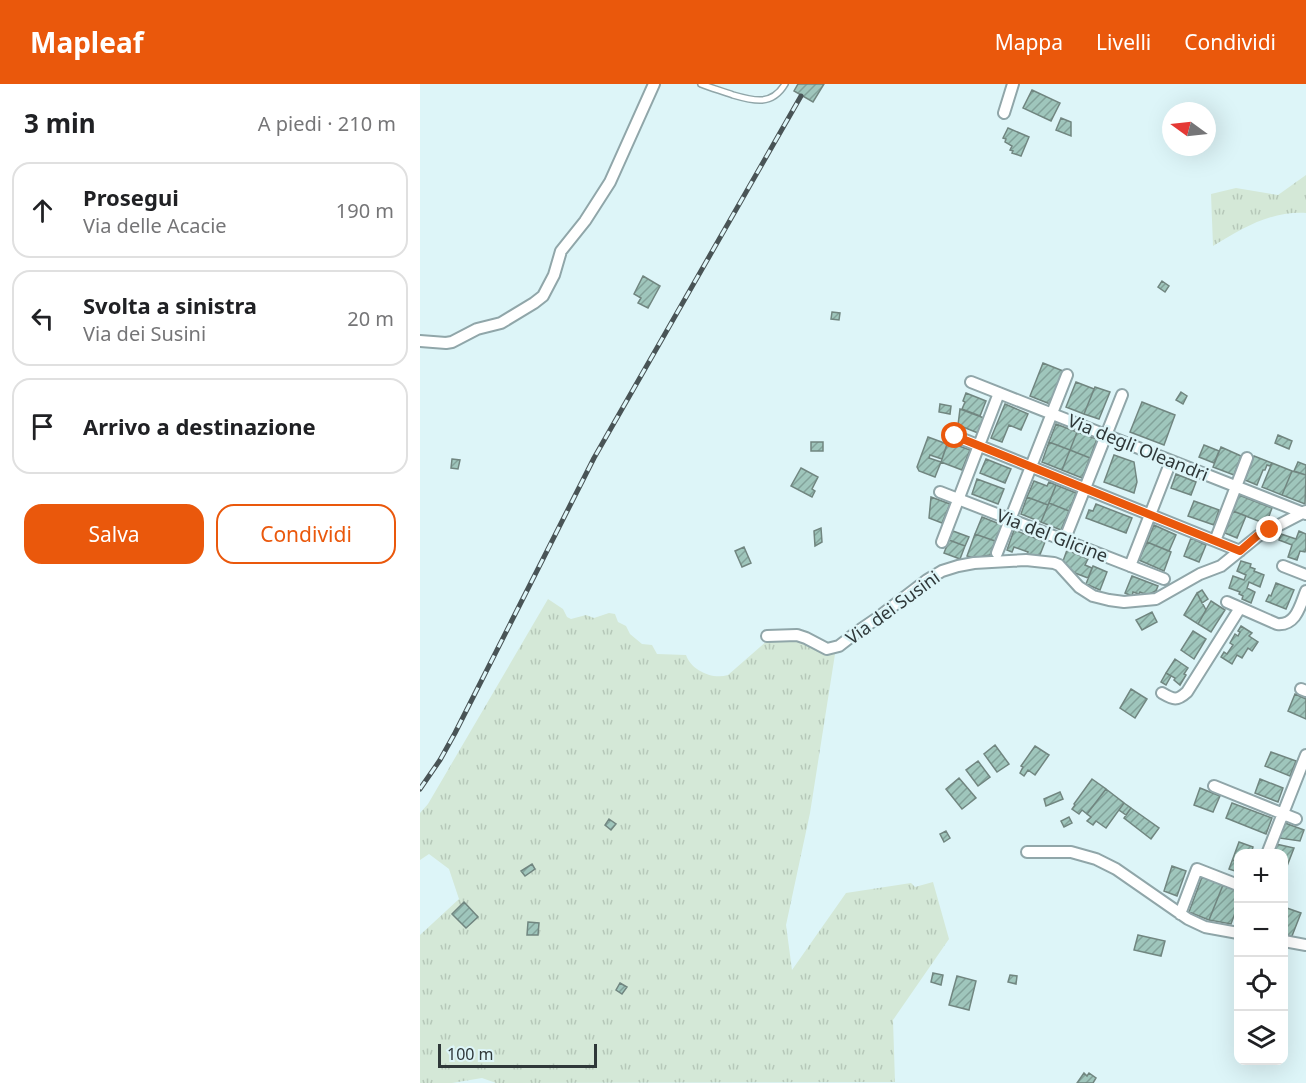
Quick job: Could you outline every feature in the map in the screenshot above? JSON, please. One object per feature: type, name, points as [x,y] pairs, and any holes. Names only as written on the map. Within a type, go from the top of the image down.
[{"type":"street","points":[[420,341],[452,342],[477,329],[501,323],[543,296],[554,275],[561,251],[585,221],[617,169],[654,84]]},
{"type":"street","points":[[1004,113],[1013,84]]},
{"type":"street","points":[[998,554],[1067,375]]},
{"type":"street","name":"Via degli Oleandri","points":[[971,382],[1305,513]]},
{"type":"street","points":[[942,542],[999,393]]},
{"type":"street","points":[[1064,541],[1122,394]]},
{"type":"street","points":[[955,436],[1240,551]]},
{"type":"street","points":[[1215,541],[1247,458]]},
{"type":"street","points":[[1130,566],[1171,461]]},
{"type":"street","name":"Via del Glicine","points":[[940,492],[1164,579]]},
{"type":"street","name":"Via dei Susini","points":[[767,636],[797,635],[826,648],[839,646],[942,571],[958,566],[1007,561],[1048,561],[1059,565],[1079,587],[1093,596],[1124,602],[1156,599],[1200,573],[1221,566],[1263,533],[1305,513]]},
{"type":"street","points":[[1283,566],[1306,575]]},
{"type":"street","points":[[1227,602],[1284,625],[1292,621],[1297,614],[1306,591]]},
{"type":"street","points":[[1162,693],[1172,699],[1180,698],[1187,692],[1240,608]]},
{"type":"street","points":[[1269,849],[1306,758]]},
{"type":"street","points":[[1214,786],[1296,819]]},
{"type":"street","points":[[1027,852],[1071,852],[1096,859],[1116,869],[1188,919],[1205,927],[1234,930]]},
{"type":"street","points":[[1180,914],[1197,869],[1234,883]]},
{"type":"street","points":[[1288,942],[1306,945]]},
{"type":"lane","points":[[701,84],[758,101],[768,99],[781,90],[784,84]]},
{"type":"green space","points":[[1306,175],[1306,213],[1280,215],[1257,222],[1213,246],[1211,194],[1236,188],[1278,195]]},
{"type":"green space","points":[[548,599],[563,609],[567,617],[571,619],[586,615],[594,618],[609,613],[615,614],[618,622],[626,626],[630,634],[642,644],[652,645],[657,654],[686,655],[692,665],[709,675],[728,675],[769,639],[806,641],[835,654],[810,813],[786,925],[792,970],[846,893],[911,883],[915,887],[933,882],[949,939],[893,1020],[895,1082],[496,1083],[482,1078],[452,1083],[420,1083],[420,935],[459,899],[449,869],[429,854],[420,860],[420,813],[428,804]]},
{"type":"building","points":[[798,84],[824,84],[813,102],[794,91]]},
{"type":"building","points":[[1032,90],[1060,103],[1051,121],[1023,108]]},
{"type":"building","points":[[1061,118],[1071,122],[1071,136],[1056,130]]},
{"type":"building","points":[[1008,128],[1029,137],[1021,156],[1012,153],[1013,151],[1010,150],[1012,146],[1003,138]]},
{"type":"building","points":[[643,276],[660,286],[648,308],[638,303],[641,298],[634,294]]},
{"type":"building","points":[[1162,281],[1169,286],[1165,292],[1158,287]]},
{"type":"building","points":[[832,312],[840,313],[839,320],[831,319]]},
{"type":"building","points":[[1043,363],[1063,371],[1050,404],[1030,396]]},
{"type":"building","points":[[1076,382],[1094,389],[1084,414],[1066,407]]},
{"type":"building","points":[[1095,387],[1110,392],[1099,419],[1084,414]]},
{"type":"building","points":[[1181,392],[1187,396],[1183,404],[1176,400]]},
{"type":"building","points":[[966,393],[986,401],[980,416],[962,409]]},
{"type":"building","points":[[1142,402],[1175,415],[1164,445],[1130,432]]},
{"type":"building","points":[[940,404],[951,406],[950,414],[939,412]]},
{"type":"building","points":[[1005,404],[1028,414],[1021,430],[1009,425],[1002,442],[991,438]]},
{"type":"building","points":[[960,409],[984,418],[978,433],[958,425]]},
{"type":"building","points":[[1056,424],[1077,432],[1070,450],[1049,442]]},
{"type":"building","points":[[1077,432],[1097,439],[1090,458],[1070,450]]},
{"type":"building","points":[[1278,435],[1292,441],[1289,449],[1275,443]]},
{"type":"building","points":[[928,437],[947,444],[942,459],[930,455],[929,458],[941,462],[935,477],[919,471],[917,467]]},
{"type":"building","points":[[811,442],[823,442],[823,451],[811,451]]},
{"type":"building","points":[[948,442],[970,450],[962,470],[941,462]]},
{"type":"building","points":[[1049,442],[1070,450],[1062,470],[1042,462]]},
{"type":"building","points":[[1204,445],[1219,451],[1214,463],[1199,457]]},
{"type":"building","points":[[1221,447],[1241,456],[1234,475],[1213,467]]},
{"type":"building","points":[[1070,450],[1090,458],[1082,478],[1062,470]]},
{"type":"building","points":[[1114,455],[1134,462],[1137,482],[1134,493],[1104,482]]},
{"type":"building","points":[[1254,456],[1272,463],[1263,470],[1257,485],[1245,480]]},
{"type":"building","points":[[452,459],[460,460],[458,469],[451,468]]},
{"type":"building","points":[[986,459],[1011,469],[1005,483],[980,473]]},
{"type":"building","points":[[1298,462],[1306,465],[1306,475],[1294,471]]},
{"type":"building","points":[[1272,463],[1292,471],[1282,495],[1262,487]]},
{"type":"building","points":[[801,468],[818,477],[812,489],[815,491],[812,497],[791,486]]},
{"type":"building","points":[[1292,471],[1306,475],[1305,504],[1282,495]]},
{"type":"building","points":[[1176,474],[1196,482],[1191,495],[1171,488]]},
{"type":"building","points":[[977,479],[1004,489],[998,504],[972,494]]},
{"type":"building","points":[[1034,481],[1047,486],[1049,482],[1056,485],[1048,505],[1027,497]]},
{"type":"building","points":[[1056,485],[1076,493],[1069,511],[1049,503]]},
{"type":"building","points":[[1239,495],[1272,508],[1266,524],[1233,511]]},
{"type":"building","points":[[931,497],[950,504],[942,523],[929,518]]},
{"type":"building","points":[[1027,497],[1048,505],[1041,522],[1021,514]]},
{"type":"building","points":[[1194,501],[1219,510],[1214,525],[1188,516]]},
{"type":"building","points":[[1049,503],[1069,511],[1061,530],[1041,522]]},
{"type":"building","points":[[1096,504],[1132,518],[1126,533],[1086,518],[1089,510],[1093,511]]},
{"type":"building","points":[[1233,511],[1246,516],[1237,538],[1225,533]]},
{"type":"building","points":[[982,517],[1002,525],[995,541],[975,534]]},
{"type":"building","points":[[1154,525],[1176,535],[1169,551],[1147,542]]},
{"type":"building","points":[[821,528],[822,542],[815,546],[814,531]]},
{"type":"building","points":[[1014,530],[1045,542],[1039,557],[1014,547],[1012,552],[1007,550]]},
{"type":"building","points":[[953,531],[969,537],[965,546],[949,540]]},
{"type":"building","points":[[1299,531],[1306,534],[1306,549],[1305,552],[1300,551],[1297,560],[1288,557],[1292,545],[1279,540],[1281,534],[1296,539]]},
{"type":"building","points":[[975,534],[995,541],[990,555],[974,558],[967,556]]},
{"type":"building","points":[[1191,538],[1206,545],[1199,562],[1184,556]]},
{"type":"building","points":[[949,540],[965,546],[960,559],[944,553]]},
{"type":"building","points":[[1147,542],[1171,552],[1164,571],[1139,560]]},
{"type":"building","points":[[744,547],[751,563],[742,567],[735,551]]},
{"type":"building","points":[[1067,550],[1088,559],[1085,565],[1092,568],[1088,578],[1075,573],[1063,561]]},
{"type":"building","points":[[1241,561],[1251,564],[1250,567],[1255,569],[1254,571],[1264,575],[1260,587],[1249,582],[1247,588],[1255,592],[1251,603],[1242,599],[1240,592],[1229,588],[1233,576],[1244,580],[1246,575],[1237,571]]},
{"type":"building","points":[[1093,566],[1107,572],[1100,590],[1086,584]]},
{"type":"building","points":[[1132,576],[1158,586],[1156,591],[1147,595],[1133,592],[1132,596],[1125,593]]},
{"type":"building","points":[[1276,583],[1294,590],[1286,609],[1266,601],[1269,595],[1271,596]]},
{"type":"building","points":[[1202,590],[1208,599],[1202,603],[1197,593]]},
{"type":"building","points":[[1197,593],[1206,610],[1198,624],[1184,615]]},
{"type":"building","points":[[1211,601],[1225,610],[1211,632],[1198,624]]},
{"type":"building","points":[[1152,612],[1157,622],[1142,630],[1136,620]]},
{"type":"building","points":[[1241,626],[1252,633],[1249,636],[1258,642],[1252,651],[1248,648],[1242,658],[1237,655],[1232,664],[1221,657],[1224,652],[1227,654],[1233,645],[1230,643],[1235,634],[1238,636]]},
{"type":"building","points":[[1193,631],[1206,639],[1194,659],[1181,650]]},
{"type":"building","points":[[1175,659],[1188,668],[1180,685],[1174,680],[1175,678],[1166,673]]},
{"type":"building","points":[[1166,673],[1171,676],[1166,685],[1161,682]]},
{"type":"building","points":[[1131,689],[1147,699],[1135,718],[1120,708]]},
{"type":"building","points":[[1295,694],[1306,699],[1306,719],[1288,711]]},
{"type":"building","points":[[995,745],[1009,764],[997,772],[984,754]]},
{"type":"building","points":[[1035,746],[1049,755],[1035,775],[1028,770],[1024,776],[1020,773],[1023,767],[1021,766]]},
{"type":"building","points":[[1271,752],[1296,761],[1290,776],[1265,766]]},
{"type":"building","points":[[978,761],[990,777],[978,786],[966,770]]},
{"type":"building","points":[[959,778],[976,798],[962,809],[946,789]]},
{"type":"building","points":[[1092,779],[1106,789],[1087,814],[1082,810],[1079,814],[1072,809]]},
{"type":"building","points":[[1260,779],[1283,788],[1278,802],[1255,793]]},
{"type":"building","points":[[1200,788],[1220,796],[1213,812],[1194,805]]},
{"type":"building","points":[[1106,789],[1124,803],[1106,828],[1096,821],[1093,825],[1087,821],[1091,817],[1087,814]]},
{"type":"building","points":[[1060,792],[1063,799],[1046,806],[1044,799]]},
{"type":"building","points":[[1124,803],[1131,808],[1126,815],[1119,810]]},
{"type":"building","points":[[1232,803],[1272,818],[1266,834],[1226,818]]},
{"type":"building","points":[[1131,808],[1159,828],[1151,839],[1124,818]]},
{"type":"building","points":[[1069,817],[1072,823],[1064,827],[1061,821]]},
{"type":"building","points":[[609,819],[616,824],[611,830],[605,825]]},
{"type":"building","points":[[1285,823],[1304,830],[1300,841],[1279,838]]},
{"type":"building","points":[[946,831],[950,838],[944,842],[940,834]]},
{"type":"building","points":[[1239,842],[1253,847],[1252,849],[1236,849]]},
{"type":"building","points":[[1276,844],[1294,848],[1288,863],[1288,849],[1274,849]]},
{"type":"building","points":[[1234,860],[1234,871],[1229,869]]},
{"type":"building","points":[[532,864],[535,869],[525,876],[521,871]]},
{"type":"building","points":[[1172,866],[1186,871],[1177,896],[1164,891]]},
{"type":"building","points":[[1202,877],[1223,885],[1209,920],[1189,912]]},
{"type":"building","points":[[1223,885],[1234,889],[1234,916],[1231,924],[1209,920]]},
{"type":"building","points":[[464,902],[478,917],[466,928],[452,914]]},
{"type":"building","points":[[1288,908],[1301,913],[1292,936],[1288,936]]},
{"type":"building","points":[[528,922],[539,923],[538,935],[527,935]]},
{"type":"building","points":[[1138,935],[1165,941],[1161,956],[1134,950]]},
{"type":"building","points":[[933,973],[943,975],[941,985],[931,982]]},
{"type":"building","points":[[1010,975],[1017,976],[1016,984],[1008,982]]},
{"type":"building","points":[[957,976],[976,981],[969,1010],[949,1005]]},
{"type":"building","points":[[620,983],[627,987],[622,994],[616,990]]},
{"type":"building","points":[[1084,1073],[1087,1076],[1089,1073],[1096,1078],[1093,1083],[1077,1083]]},
{"type":"railway","points":[[420,789],[455,733],[594,458],[801,96]]},
{"type":"route","points":[[955,436],[1240,551],[1257,536],[1270,530]]}]
